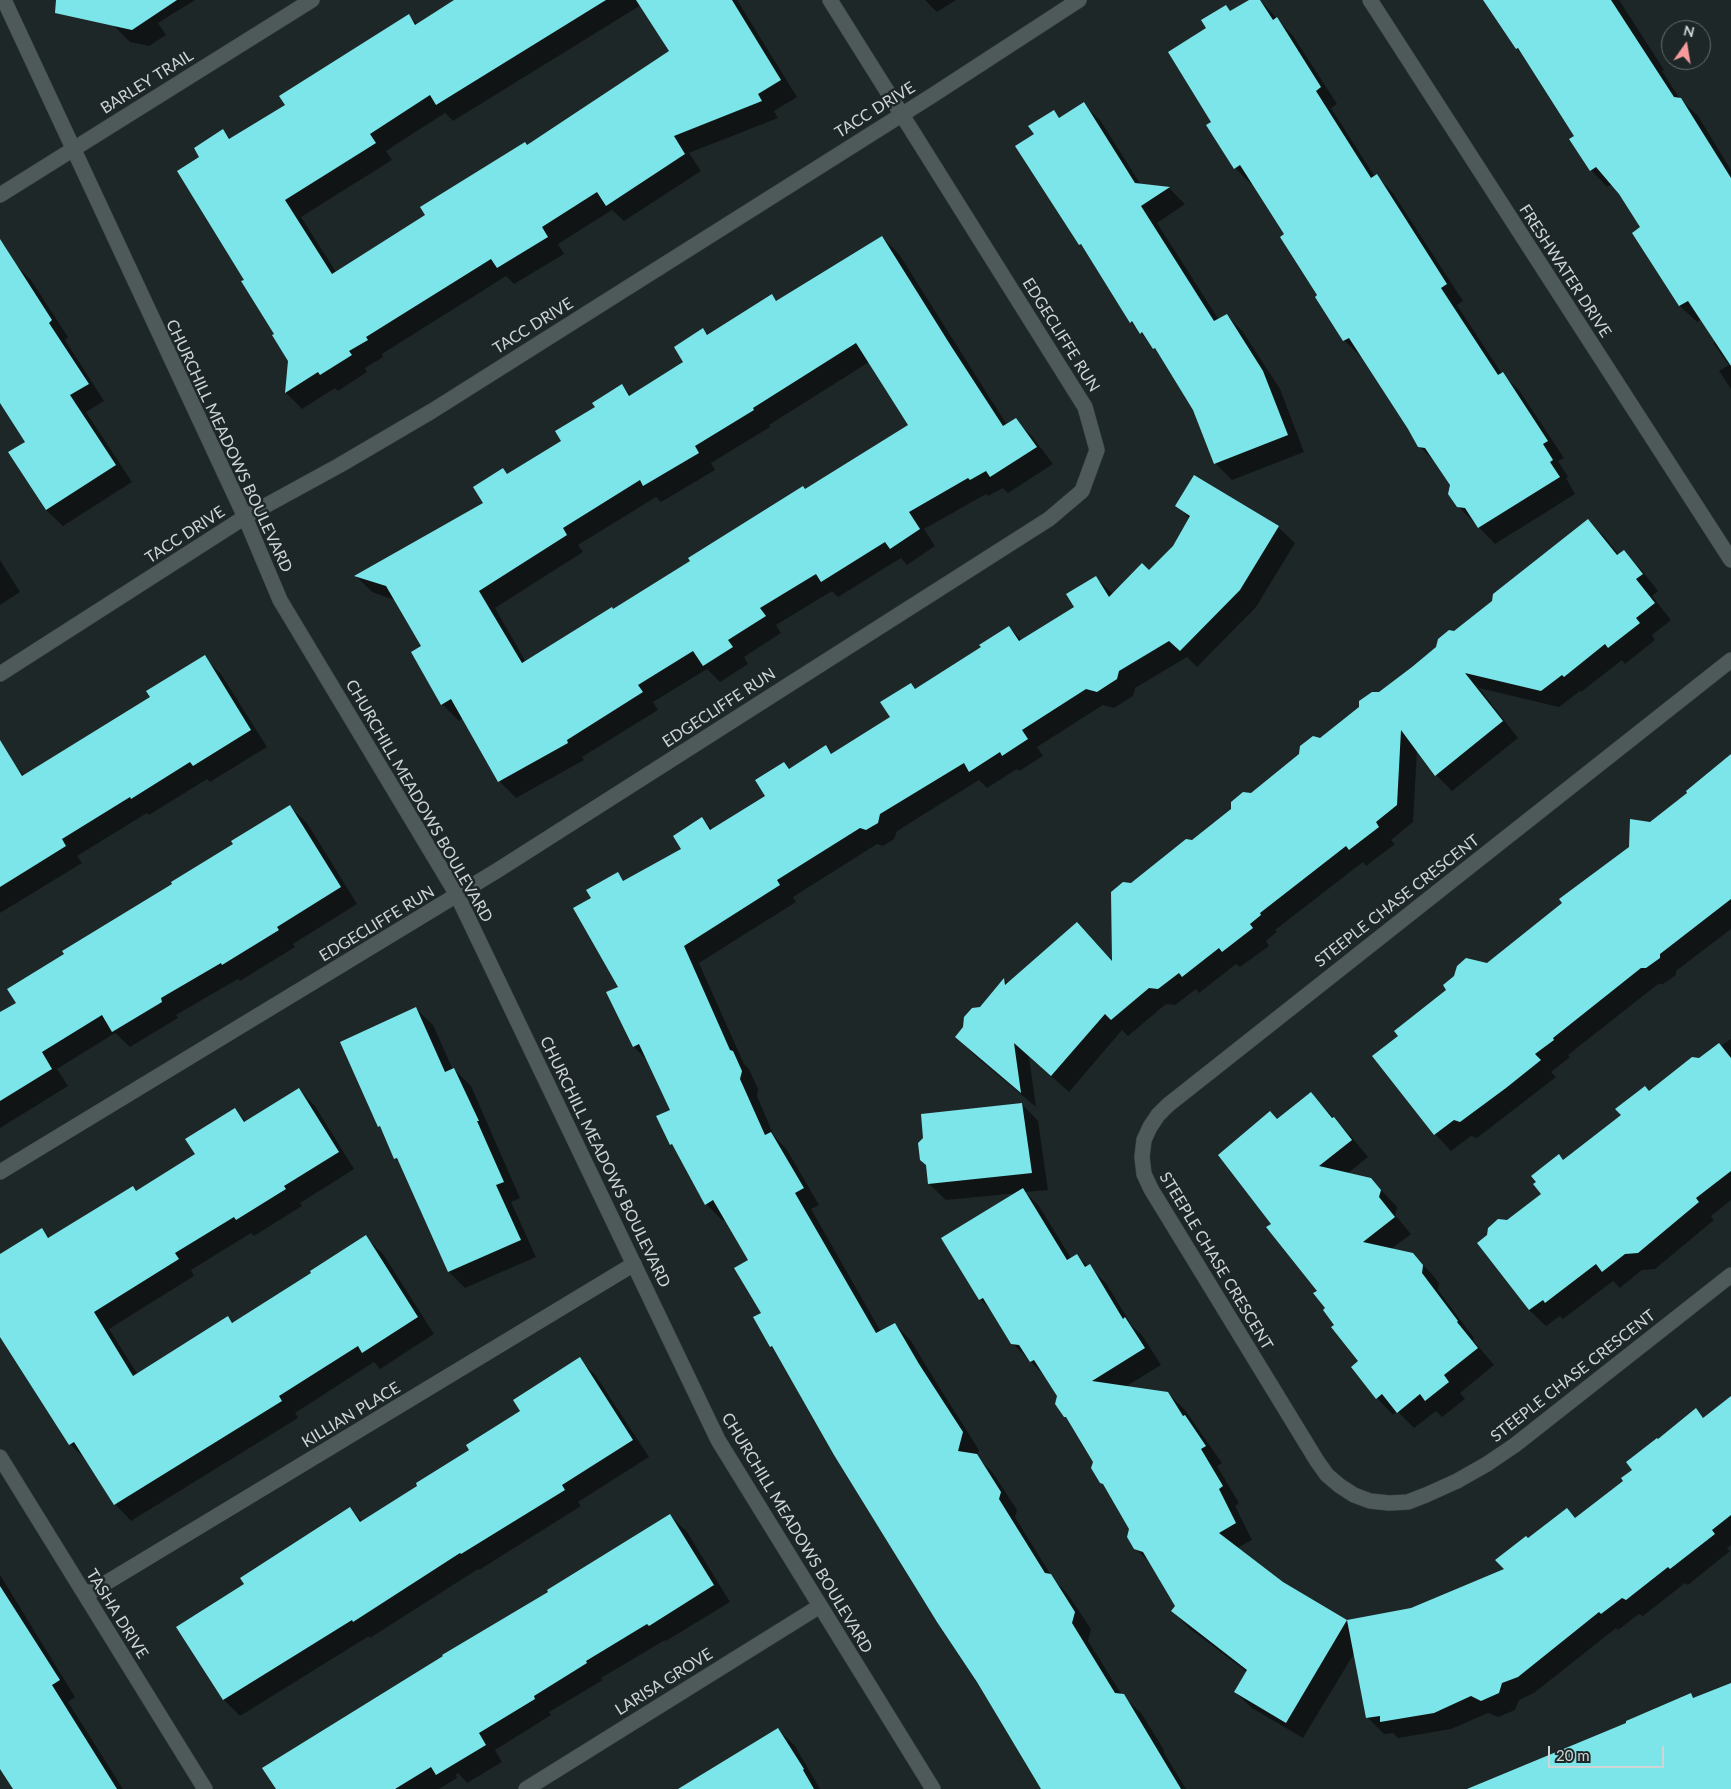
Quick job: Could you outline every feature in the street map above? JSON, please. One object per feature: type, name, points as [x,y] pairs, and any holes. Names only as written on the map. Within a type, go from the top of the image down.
[{"type":"street","name":"CHURCHILL MEADOWS BOULEVARD","points":[[4,0],[72,150],[245,517],[280,600],[457,895],[718,1440],[933,1789]]},
{"type":"street","name":"BARLEY TRAIL","points":[[0,195],[312,0]]},
{"type":"street","points":[[830,0],[903,114]]},
{"type":"street","name":"TACC DRIVE","points":[[0,674],[245,517],[340,466],[432,411],[903,114],[1079,0]]},
{"type":"street","name":"FRESHWATER DRIVE","points":[[1370,0],[1731,560]]},
{"type":"street","name":"EDGECLIFFE RUN","points":[[0,1172],[457,895],[1049,519],[1082,491],[1096,450],[1085,407],[903,114]]},
{"type":"street","name":"STEEPLE CHASE CRESCENT","points":[[1731,660],[1168,1105],[1150,1127],[1144,1140],[1142,1157],[1144,1174],[1151,1189],[1318,1461],[1327,1474],[1340,1486],[1354,1495],[1370,1501],[1408,1502],[1458,1481],[1487,1464],[1515,1445],[1731,1275]]},
{"type":"street","name":"KILLIAN PLACE","points":[[86,1595],[634,1264]]},
{"type":"street","name":"TASHA DRIVE","points":[[0,1457],[205,1789]]},
{"type":"street","name":"LARISA GROVE","points":[[526,1789],[820,1606]]},
{"type":"building","points":[[56,0],[177,0],[132,30],[55,13]]},
{"type":"building","points":[[454,0],[606,0],[436,105],[430,95],[370,134],[376,143],[285,200],[332,274],[425,215],[420,207],[525,142],[527,145],[669,51],[636,0],[732,0],[781,80],[758,94],[762,101],[674,136],[685,154],[606,206],[597,192],[542,227],[548,237],[497,268],[491,259],[366,337],[368,340],[349,351],[352,355],[320,375],[318,372],[285,393],[288,361],[272,335],[274,334],[241,281],[244,280],[177,171],[199,157],[194,148],[223,129],[229,139],[285,105],[279,96],[409,14],[415,25]]},
{"type":"building","points":[[1249,0],[1260,0],[1273,20],[1277,17],[1321,87],[1316,91],[1371,178],[1377,174],[1447,284],[1441,288],[1498,375],[1503,372],[1548,441],[1543,444],[1553,460],[1550,462],[1560,477],[1478,528],[1465,508],[1457,507],[1448,494],[1450,485],[1425,448],[1418,447],[1349,338],[1343,341],[1315,297],[1317,295],[1280,237],[1284,234],[1240,165],[1234,169],[1206,125],[1211,122],[1168,52],[1206,28],[1201,20],[1226,5],[1230,11]]},
{"type":"building","points":[[1483,0],[1611,0],[1674,97],[1681,98],[1731,178],[1731,366],[1688,301],[1679,306],[1632,233],[1640,227],[1619,194],[1596,167],[1590,171],[1569,139],[1574,136],[1518,48],[1516,49]]},
{"type":"building","points":[[1084,102],[1135,183],[1170,187],[1141,206],[1214,321],[1227,314],[1263,371],[1288,435],[1214,464],[1193,410],[1155,348],[1153,349],[1142,332],[1140,334],[1132,321],[1130,323],[1081,244],[1079,245],[1015,146],[1034,134],[1028,126],[1054,110],[1059,118]]},
{"type":"building","points":[[882,236],[1003,426],[1016,418],[1037,447],[990,477],[986,471],[970,480],[968,478],[909,512],[920,529],[890,549],[885,542],[821,582],[816,574],[760,608],[766,616],[728,640],[733,647],[703,666],[693,651],[638,685],[643,692],[567,740],[568,743],[498,782],[451,699],[441,705],[411,652],[421,646],[386,586],[354,576],[483,503],[473,487],[503,468],[507,474],[561,441],[555,431],[595,407],[592,403],[622,384],[629,396],[683,362],[674,347],[703,328],[707,335],[772,294],[776,301]],"holes":[[[856,343],[908,425],[805,489],[803,486],[688,558],[690,561],[522,663],[479,591],[567,535],[563,528],[640,480],[643,486],[699,453],[695,446]]]},
{"type":"building","points":[[0,239],[52,320],[49,323],[89,384],[70,395],[116,465],[46,510],[8,452],[25,442],[0,403]]},
{"type":"building","points":[[1194,475],[1279,526],[1240,590],[1180,651],[1169,641],[1119,671],[1117,679],[1097,692],[1086,689],[1022,730],[1028,739],[1002,756],[1000,752],[969,772],[964,763],[880,814],[878,823],[866,830],[860,828],[777,880],[780,885],[684,946],[730,1050],[733,1051],[742,1071],[740,1079],[765,1135],[771,1132],[804,1188],[795,1193],[876,1333],[895,1323],[963,1432],[958,1451],[977,1454],[1001,1492],[999,1499],[1045,1573],[1051,1574],[1075,1612],[1072,1623],[1115,1693],[1124,1694],[1181,1789],[1041,1789],[977,1682],[937,1622],[834,1455],[772,1346],[770,1347],[753,1317],[761,1313],[734,1268],[748,1260],[713,1200],[705,1205],[672,1144],[670,1145],[656,1116],[670,1110],[639,1044],[633,1047],[606,992],[618,987],[573,908],[591,898],[586,890],[618,872],[623,881],[681,849],[673,836],[702,817],[710,830],[765,796],[755,780],[784,762],[789,769],[826,745],[831,754],[890,717],[880,702],[911,683],[915,689],[981,647],[979,645],[1009,626],[1019,641],[1074,607],[1066,594],[1096,576],[1109,597],[1142,563],[1149,570],[1173,546],[1190,516],[1175,506]]},
{"type":"building","points":[[1588,519],[1617,555],[1624,550],[1643,574],[1636,579],[1655,603],[1636,618],[1640,623],[1608,648],[1605,644],[1564,677],[1562,675],[1541,691],[1465,673],[1503,721],[1435,776],[1401,730],[1397,805],[1376,822],[1379,827],[1349,850],[1346,846],[1260,913],[1261,915],[1250,924],[1253,928],[1222,952],[1219,948],[1182,977],[1179,973],[1158,989],[1149,988],[1111,1020],[1105,1014],[1051,1076],[1014,1043],[1021,1093],[955,1037],[963,1027],[964,1017],[972,1008],[980,1007],[1004,978],[1005,985],[1077,922],[1112,961],[1111,892],[1123,882],[1131,883],[1186,839],[1192,840],[1231,809],[1231,802],[1243,792],[1251,793],[1299,754],[1300,746],[1313,736],[1320,738],[1359,707],[1359,701],[1372,692],[1379,692],[1412,667],[1436,647],[1438,639],[1449,630],[1454,631],[1492,601],[1493,594]]},
{"type":"building","points":[[205,655],[251,730],[193,766],[190,762],[62,839],[66,846],[0,887],[0,740],[22,776],[150,697],[146,691]]},
{"type":"building","points":[[1731,754],[1731,899],[1660,954],[1660,958],[1646,968],[1641,968],[1553,1038],[1554,1040],[1535,1054],[1541,1060],[1506,1088],[1460,1122],[1454,1120],[1434,1135],[1372,1056],[1398,1036],[1394,1031],[1446,990],[1443,985],[1454,976],[1457,966],[1466,958],[1487,963],[1562,903],[1559,899],[1629,847],[1630,819],[1650,822],[1687,793],[1686,791]]},
{"type":"building","points":[[290,805],[341,887],[277,927],[279,930],[222,965],[221,963],[161,998],[162,1002],[112,1032],[102,1015],[42,1052],[52,1069],[0,1101],[0,1012],[16,1003],[7,989],[64,954],[62,951],[172,884],[171,882],[233,844],[231,841]]},
{"type":"building","points":[[416,1007],[445,1072],[454,1068],[479,1121],[477,1121],[504,1182],[496,1185],[521,1240],[448,1272],[397,1158],[394,1159],[380,1126],[378,1127],[340,1042]]},
{"type":"building","points":[[1719,1043],[1731,1058],[1731,1171],[1696,1198],[1699,1202],[1638,1253],[1625,1254],[1602,1272],[1596,1264],[1545,1303],[1543,1300],[1529,1310],[1477,1243],[1487,1235],[1488,1228],[1498,1219],[1507,1220],[1541,1194],[1533,1184],[1536,1182],[1531,1176],[1559,1154],[1563,1160],[1621,1115],[1615,1109],[1645,1086],[1649,1091],[1692,1057],[1699,1058]]},
{"type":"building","points":[[299,1088],[339,1152],[284,1186],[286,1189],[236,1220],[234,1217],[175,1253],[179,1259],[94,1312],[133,1376],[228,1316],[232,1323],[311,1273],[310,1271],[366,1235],[418,1317],[362,1353],[358,1346],[279,1396],[282,1401],[114,1505],[74,1442],[69,1445],[0,1337],[0,1254],[42,1228],[48,1238],[133,1186],[136,1191],[195,1154],[185,1139],[235,1108],[244,1122]]},
{"type":"building","points":[[1311,1092],[1352,1140],[1319,1166],[1371,1178],[1381,1190],[1379,1197],[1395,1217],[1363,1242],[1413,1253],[1423,1265],[1422,1273],[1478,1348],[1444,1375],[1449,1382],[1425,1401],[1420,1394],[1397,1413],[1382,1394],[1376,1399],[1351,1367],[1358,1361],[1331,1327],[1334,1325],[1323,1310],[1325,1308],[1313,1293],[1317,1291],[1266,1227],[1271,1224],[1218,1155],[1270,1111],[1277,1119]]},
{"type":"building","points":[[1022,1103],[1032,1173],[928,1184],[926,1165],[920,1160],[918,1143],[923,1138],[921,1114]]},
{"type":"building","points":[[1023,1188],[1067,1260],[1077,1254],[1085,1267],[1090,1264],[1123,1319],[1125,1317],[1145,1348],[1092,1381],[1168,1392],[1183,1416],[1185,1415],[1206,1446],[1201,1449],[1223,1486],[1219,1489],[1236,1523],[1219,1533],[1283,1582],[1347,1620],[1286,1723],[1234,1692],[1247,1670],[1171,1611],[1175,1606],[1143,1552],[1134,1549],[1127,1537],[1129,1529],[1103,1484],[1100,1483],[1091,1468],[1093,1462],[1066,1417],[1064,1417],[1055,1404],[1057,1396],[1034,1360],[1030,1362],[1019,1345],[1011,1344],[983,1298],[979,1300],[941,1238]]},
{"type":"building","points":[[580,1357],[633,1440],[562,1485],[565,1490],[460,1553],[353,1622],[352,1620],[223,1700],[176,1627],[244,1584],[240,1578],[350,1507],[360,1522],[417,1486],[416,1483],[469,1450],[466,1445],[520,1411],[513,1400]]},
{"type":"building","points":[[1731,1396],[1731,1515],[1712,1530],[1715,1534],[1626,1600],[1622,1598],[1601,1614],[1599,1612],[1518,1677],[1502,1683],[1499,1693],[1481,1701],[1471,1696],[1434,1713],[1380,1722],[1380,1716],[1366,1718],[1347,1620],[1411,1608],[1504,1569],[1495,1560],[1526,1536],[1528,1538],[1567,1508],[1575,1518],[1623,1481],[1621,1478],[1632,1470],[1626,1462],[1696,1408],[1703,1418]]},
{"type":"building","points":[[670,1514],[714,1585],[649,1626],[647,1624],[586,1661],[587,1663],[534,1696],[535,1699],[479,1733],[486,1745],[436,1775],[431,1767],[395,1789],[276,1789],[262,1768],[442,1655],[548,1592],[547,1590]]},
{"type":"building","points":[[0,1586],[60,1680],[52,1685],[117,1789],[13,1789],[0,1769]]},
{"type":"building","points":[[1731,1683],[1731,1789],[1467,1789],[1626,1723],[1626,1721],[1691,1693],[1693,1698]]},
{"type":"building","points":[[778,1728],[804,1769],[814,1789],[678,1789]]}]
